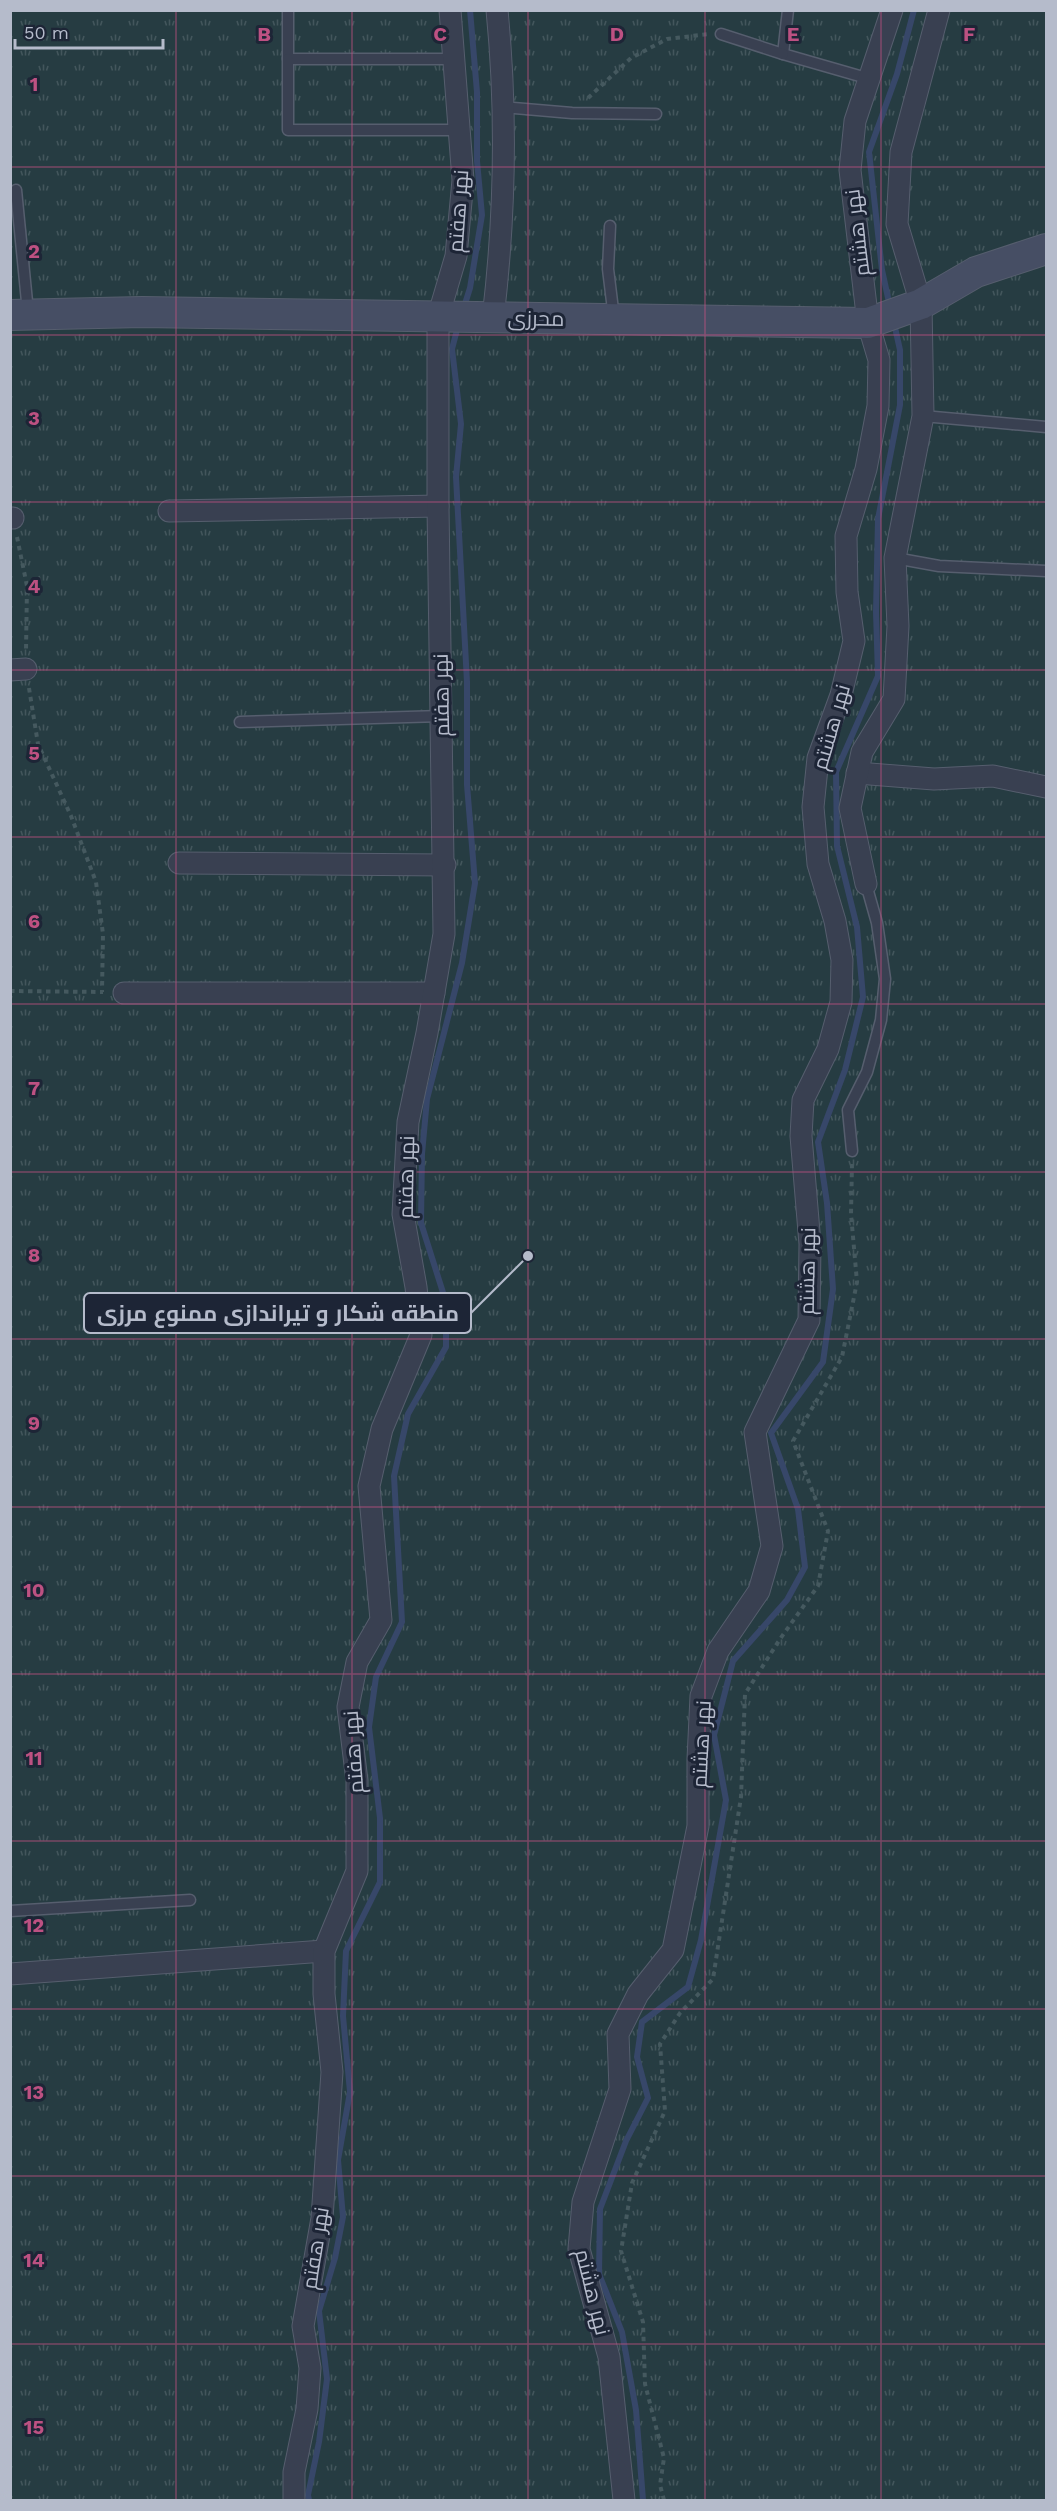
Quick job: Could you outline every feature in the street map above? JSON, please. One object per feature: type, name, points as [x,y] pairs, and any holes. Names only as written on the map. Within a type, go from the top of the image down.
[{"type":"street","name":"نهر هفتم","points":[[294,2500],[294,2472],[307,2409],[310,2368],[303,2326],[322,2218],[332,2072],[324,1994],[324,1951],[357,1871],[357,1781],[348,1707],[357,1662],[381,1620],[369,1486],[382,1429],[421,1335],[416,1287],[402,1214],[408,1122],[444,934],[445,865],[438,506],[463,317],[456,256],[464,180],[450,10]]},
{"type":"street","points":[[463,317],[501,255],[503,107],[497,10]]},
{"type":"street","name":"نهر هشتم","points":[[624,2500],[609,2357],[579,2249],[583,2202],[620,2089],[618,2034],[638,1994],[673,1950],[698,1826],[701,1696],[718,1651],[759,1591],[772,1546],[755,1432],[809,1320],[810,1244],[801,1136],[803,1101],[828,1048],[841,1002],[842,960],[835,921],[818,864],[813,807],[818,758],[841,695],[854,641],[847,592],[846,536],[866,469],[878,406],[879,360],[894,314],[850,170],[855,121],[892,10]]},
{"type":"street","points":[[866,884],[850,808],[862,752],[894,699],[898,626],[895,558],[923,416],[894,314],[901,152],[939,10]]},
{"type":"street","points":[[894,314],[976,272],[1047,249]]},
{"type":"street","name":"محرزی","points":[[19,314],[142,312],[615,320],[894,314]]},
{"type":"street","points":[[169,511],[438,506]]},
{"type":"street","points":[[857,773],[934,779],[993,776],[1047,787]]},
{"type":"street","points":[[178,863],[445,865]]},
{"type":"street","points":[[124,993],[434,993]]},
{"type":"street","points":[[10,1974],[324,1951]]},
{"type":"lane","points":[[288,10],[288,130],[459,130]]},
{"type":"lane","points":[[783,54],[788,10]]},
{"type":"lane","points":[[721,34],[870,79]]},
{"type":"lane","points":[[288,59],[455,59]]},
{"type":"lane","points":[[503,107],[572,113],[656,114]]},
{"type":"lane","points":[[16,190],[19,314]]},
{"type":"lane","points":[[610,226],[608,269],[615,320]]},
{"type":"lane","points":[[923,416],[1047,427]]},
{"type":"lane","points":[[895,558],[939,566],[1047,571]]},
{"type":"lane","points":[[240,722],[442,717]]},
{"type":"lane","points":[[852,1152],[848,1110],[867,1072],[880,1020],[885,978],[877,923],[866,884]]},
{"type":"lane","points":[[10,1911],[190,1900]]},
{"type":"path","points":[[572,113],[631,58],[667,39],[721,34]]},
{"type":"path","points":[[12,518],[27,586],[18,669],[38,744],[72,816],[96,882],[103,934],[102,992]]},
{"type":"path","points":[[10,991],[124,993]]},
{"type":"path","points":[[664,2500],[660,2485],[664,2458],[645,2384],[644,2322],[621,2251],[632,2183],[665,2111],[660,2044],[680,2013],[713,1979],[741,1797],[745,1694],[780,1638],[818,1586],[828,1531],[793,1441],[842,1357],[857,1282],[851,1214],[852,1152]]},
{"type":"green space","points":[[11,11],[1046,11],[1046,2500],[11,2500]]},
{"type":"waterway","points":[[464,307],[470,288],[482,215],[477,161],[477,92],[470,10]]},
{"type":"waterway","points":[[890,307],[882,270],[869,152],[897,74],[914,10]]},
{"type":"waterway","points":[[643,2500],[636,2410],[622,2332],[599,2274],[600,2209],[626,2141],[648,2098],[637,2057],[642,2022],[688,1987],[701,1940],[726,1800],[714,1735],[733,1661],[787,1600],[805,1567],[798,1509],[771,1433],[823,1362],[833,1289],[827,1203],[818,1142],[845,1070],[863,997],[857,927],[837,846],[836,772],[878,676],[876,612],[878,519],[900,405],[900,350],[894,323]]},
{"type":"waterway","points":[[309,2500],[327,2379],[319,2311],[335,2258],[343,2217],[338,2160],[350,2092],[343,2016],[346,1951],[380,1882],[380,1818],[369,1727],[376,1677],[402,1622],[394,1476],[408,1414],[446,1347],[446,1302],[421,1223],[422,1154],[427,1099],[462,963],[475,883],[467,785],[467,682],[456,477],[461,424],[452,349],[458,326]]},
{"type":"place","name":"منطقه شکار و تیراندازی ممنوع مرزی","points":[[528,1256]]}]
